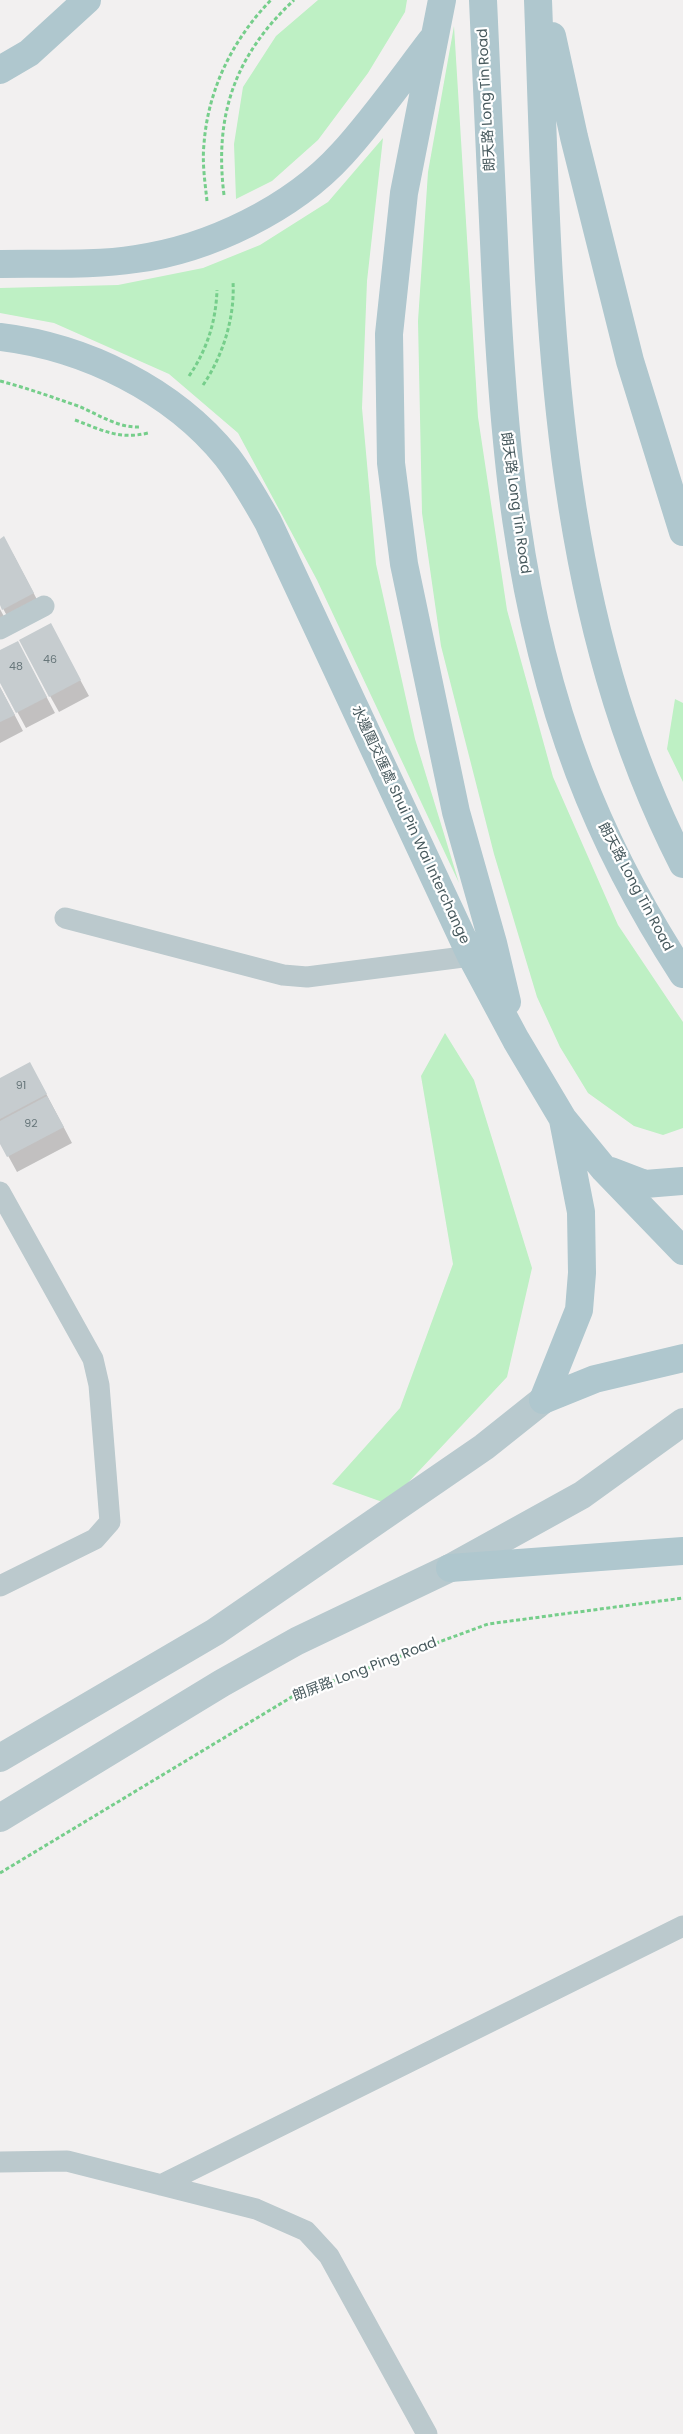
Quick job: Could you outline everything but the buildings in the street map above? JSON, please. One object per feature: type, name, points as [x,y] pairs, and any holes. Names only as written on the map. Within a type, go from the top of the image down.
[{"type":"main road","points":[[0,70],[29,53],[87,0]]},
{"type":"main road","points":[[442,0],[404,193],[390,325],[391,463],[404,564],[456,812],[493,943],[516,1040]]},
{"type":"main road","name":"朗天路 Long Tin Road","points":[[483,0],[501,391],[509,480],[521,561],[554,699],[579,772],[605,834],[635,893],[683,974]]},
{"type":"main road","points":[[538,0],[554,348],[568,490],[578,550],[605,666],[623,724],[643,778],[683,864]]},
{"type":"main road","points":[[544,0],[574,136],[630,361],[683,532]]},
{"type":"main road","points":[[0,264],[135,260],[170,254],[248,223],[314,180],[340,156],[364,129],[435,36]]},
{"type":"main road","name":"水邊圍交匯處 Shui Pin Wai Interchange","points":[[0,337],[24,340],[62,349],[123,375],[152,391],[197,427],[226,456],[248,486],[268,522],[471,956],[516,1040],[563,1119],[604,1168],[683,1251]]},
{"type":"main road","points":[[543,1400],[579,1310],[582,1273],[581,1212],[563,1119]]},
{"type":"main road","points":[[604,1168],[646,1184],[683,1181]]},
{"type":"main road","points":[[0,1758],[215,1632],[484,1447],[543,1400],[595,1379],[683,1358]]},
{"type":"main road","points":[[0,1818],[222,1683],[289,1646],[450,1568],[582,1495],[683,1422]]},
{"type":"main road","points":[[450,1568],[683,1551]]},
{"type":"lane","points":[[0,629],[44,606]]},
{"type":"lane","points":[[65,918],[283,974],[307,977],[471,956]]},
{"type":"lane","points":[[0,1192],[92,1359],[99,1385],[110,1522],[95,1539],[0,1586]]},
{"type":"lane","points":[[161,2185],[683,1926]]},
{"type":"lane","points":[[0,2162],[67,2162],[256,2209],[306,2231],[329,2256],[427,2434]]},
{"type":"path","points":[[207,201],[204,144],[214,94],[223,69],[240,37],[271,0]]},
{"type":"path","points":[[224,195],[221,170],[222,132],[239,72],[257,40],[294,0]]},
{"type":"path","points":[[202,387],[215,363],[228,327],[232,308],[233,282]]},
{"type":"path","points":[[188,377],[201,356],[210,332],[217,304],[217,290]]},
{"type":"path","points":[[0,381],[28,388],[80,407],[121,426],[140,427]]},
{"type":"path","points":[[76,420],[119,436],[134,437],[148,433]]},
{"type":"path","name":"朗屏路 Long Ping Road","points":[[0,1873],[295,1695],[488,1624],[683,1598]]},
{"type":"green space","points":[[318,0],[407,0],[405,12],[368,73],[318,140],[272,181],[236,199],[234,144],[243,87],[276,36]]},
{"type":"green space","points":[[454,26],[478,417],[507,610],[553,777],[618,925],[683,1022],[683,1128],[663,1135],[634,1126],[588,1093],[560,1047],[537,997],[494,854],[441,646],[422,513],[418,321],[428,172]]},
{"type":"green space","points":[[383,138],[367,281],[362,408],[376,564],[415,739],[459,883],[317,580],[238,433],[169,374],[54,323],[0,313],[0,288],[118,285],[203,268],[260,245],[328,202]]},
{"type":"green space","points":[[675,699],[683,703],[683,782],[667,749]]},
{"type":"green space","points":[[445,1033],[474,1080],[532,1268],[507,1377],[388,1504],[332,1484],[400,1408],[453,1264],[421,1076]]}]
